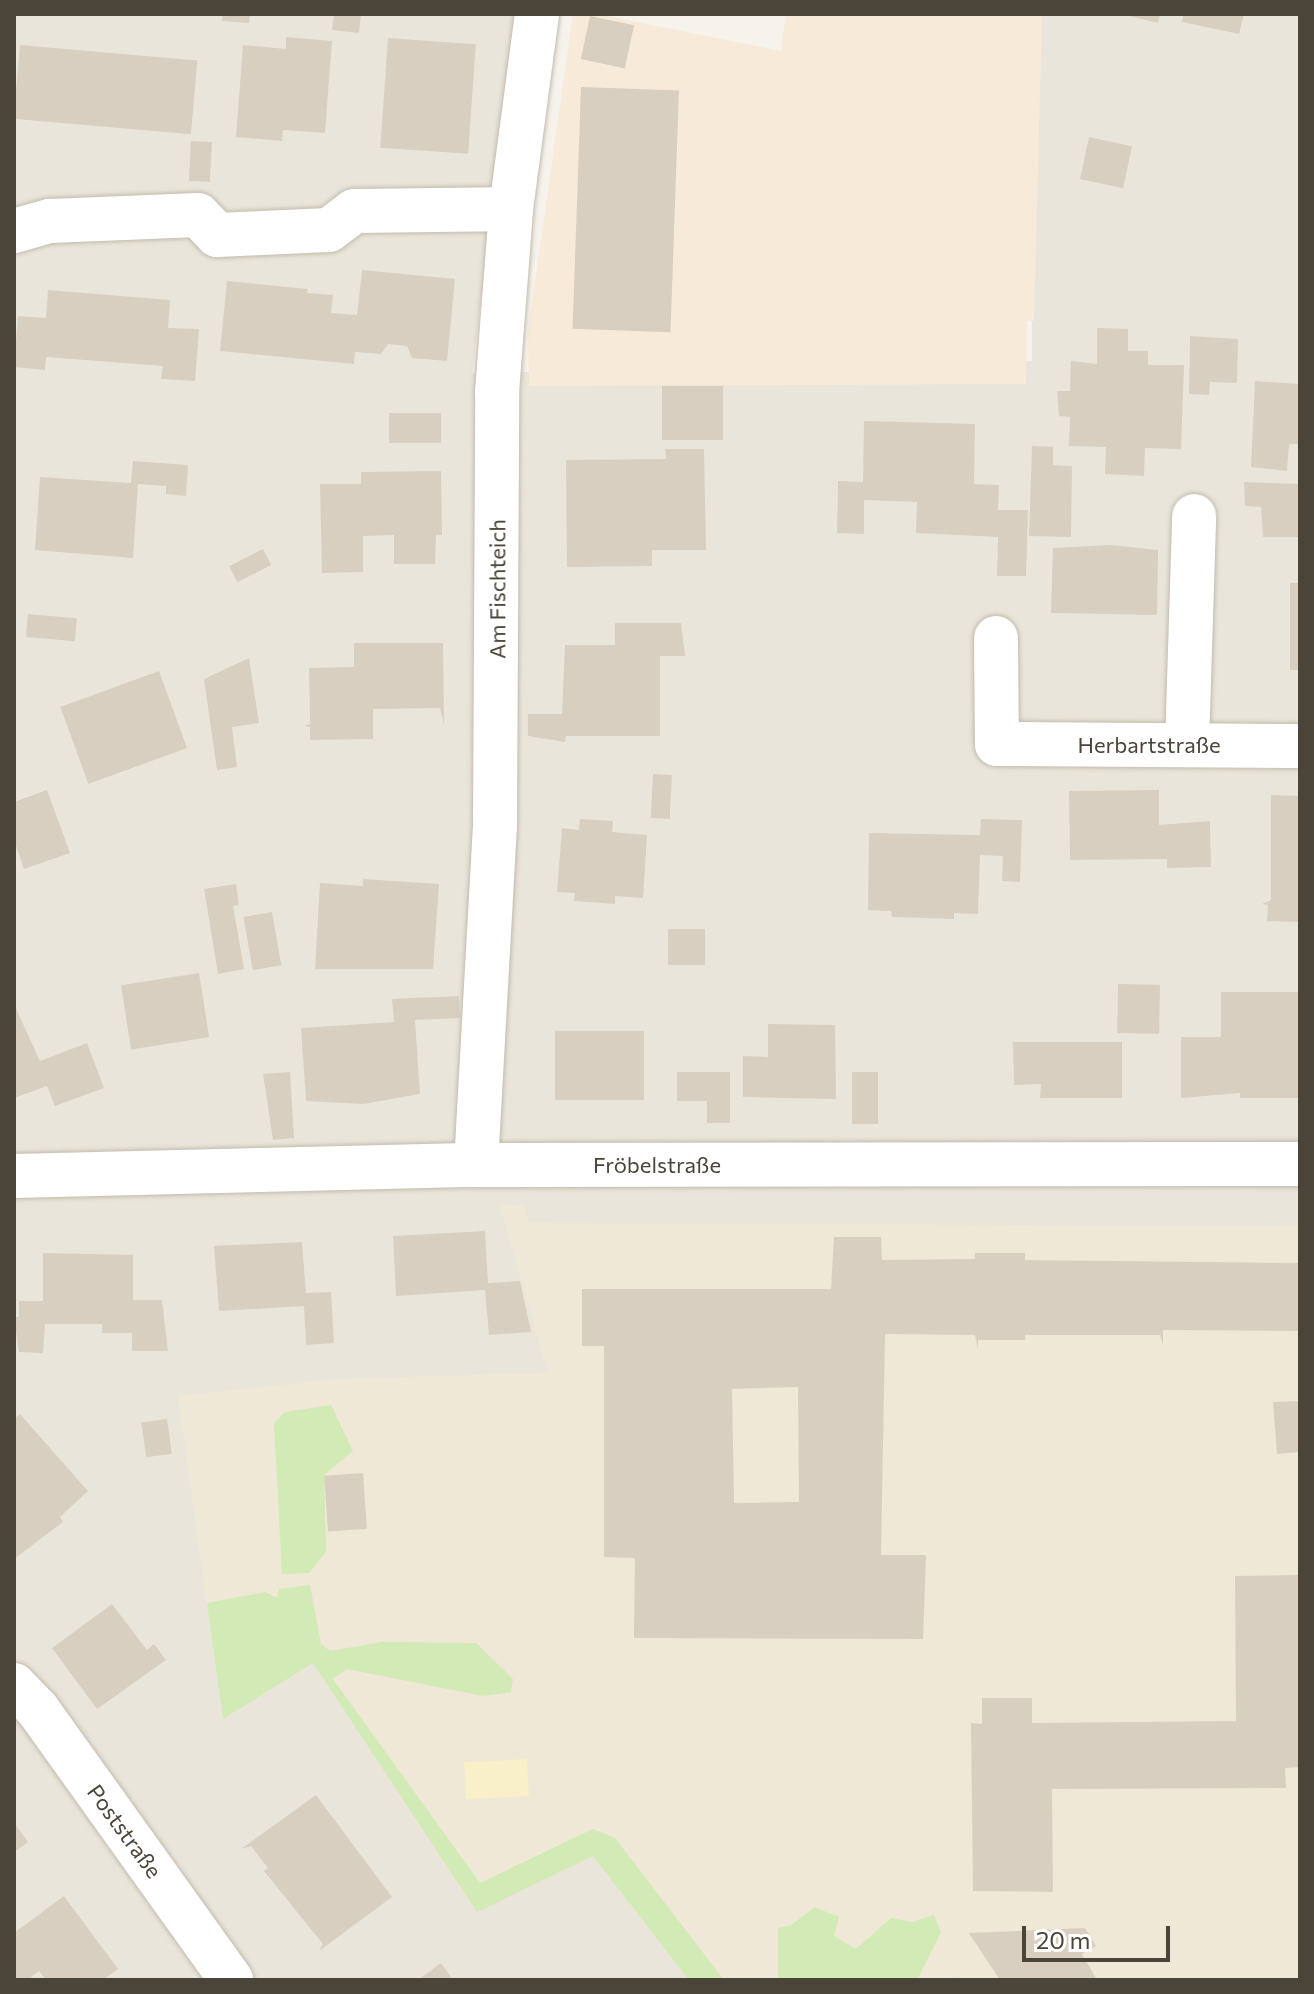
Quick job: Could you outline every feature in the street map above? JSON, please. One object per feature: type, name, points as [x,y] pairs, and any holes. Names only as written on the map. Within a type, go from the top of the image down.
[{"type":"street","name":"Am Fischteich","points":[[476,1165],[495,826],[497,392],[511,209],[537,14]]},
{"type":"street","points":[[14,231],[50,221],[198,215],[217,235],[329,230],[354,211],[511,209]]},
{"type":"street","points":[[1187,745],[1194,516]]},
{"type":"street","name":"Herbartstraße","points":[[996,638],[997,744],[1300,746]]},
{"type":"street","name":"Fröbelstraße","points":[[14,1176],[476,1165],[1300,1164]]},
{"type":"street","name":"Poststraße","points":[[14,1685],[38,1710],[231,1980]]},
{"type":"shaded area","points":[[14,14],[516,14],[472,373],[1032,361],[1031,14],[1300,14],[1300,1980],[14,1980]]},
{"type":"shaded area","points":[[573,14],[597,14],[781,51],[786,14],[1042,14],[1034,321],[1027,321],[1026,384],[529,386],[528,331]]},
{"type":"shaded area","points":[[500,1205],[523,1206],[529,1223],[1300,1226],[1300,1980],[960,1980],[957,1975],[949,1980],[689,1980],[593,1856],[477,1912],[313,1663],[223,1719],[178,1396],[338,1379],[548,1373]]},
{"type":"green space","points":[[331,1405],[353,1451],[324,1475],[326,1552],[309,1573],[282,1574],[274,1423],[285,1412]]},
{"type":"green space","points":[[310,1585],[321,1644],[330,1651],[382,1642],[476,1643],[513,1679],[511,1692],[483,1696],[347,1669],[333,1679],[480,1883],[593,1829],[615,1838],[724,1980],[689,1980],[593,1856],[477,1912],[313,1663],[223,1719],[207,1603],[265,1592],[277,1598],[279,1589]]},
{"type":"green space","points":[[815,1907],[839,1917],[834,1936],[856,1949],[891,1918],[912,1922],[934,1915],[941,1932],[917,1980],[778,1980],[778,1928],[791,1925]]},
{"type":"sand","points":[[527,1759],[529,1796],[466,1799],[464,1762]]},
{"type":"building","points":[[223,14],[250,14],[249,23],[222,21]]},
{"type":"building","points":[[334,14],[361,14],[359,33],[332,30]]},
{"type":"building","points":[[1121,14],[1160,14],[1158,23]]},
{"type":"building","points":[[1184,14],[1244,14],[1239,34],[1182,22]]},
{"type":"building","points":[[590,16],[634,25],[625,68],[581,59]]},
{"type":"building","points":[[286,37],[332,41],[325,133],[283,130],[282,141],[236,137],[243,45],[286,49]]},
{"type":"building","points":[[388,38],[476,44],[468,154],[380,148]]},
{"type":"building","points":[[20,45],[197,61],[191,134],[14,119]]},
{"type":"building","points":[[581,87],[679,90],[670,332],[573,329]]},
{"type":"building","points":[[1089,137],[1132,146],[1123,188],[1080,179]]},
{"type":"building","points":[[191,141],[212,142],[210,182],[189,181]]},
{"type":"building","points":[[362,270],[455,279],[447,361],[412,358],[407,346],[388,344],[381,354],[355,352],[354,364],[220,351],[227,281],[308,289],[307,293],[333,295],[331,313],[357,315]]},
{"type":"building","points":[[48,290],[170,300],[168,328],[199,329],[195,381],[161,379],[163,366],[46,357],[45,370],[14,367],[18,316],[46,318]]},
{"type":"building","points":[[1097,328],[1128,329],[1128,351],[1148,351],[1148,365],[1184,365],[1181,449],[1145,448],[1144,476],[1105,474],[1106,447],[1069,446],[1070,417],[1059,416],[1057,391],[1070,391],[1071,361],[1097,364]]},
{"type":"building","points":[[1190,336],[1238,339],[1237,383],[1210,382],[1209,395],[1189,394]]},
{"type":"building","points":[[1255,381],[1300,384],[1300,444],[1289,444],[1287,471],[1251,467]]},
{"type":"building","points":[[662,386],[723,386],[723,440],[662,440]]},
{"type":"building","points":[[389,413],[441,413],[441,443],[389,443]]},
{"type":"building","points":[[864,421],[975,424],[974,484],[999,485],[998,510],[1028,510],[1026,576],[997,576],[998,537],[916,533],[917,502],[864,500],[864,534],[837,533],[838,481],[863,482]]},
{"type":"building","points":[[1032,446],[1053,447],[1053,465],[1072,466],[1071,537],[1029,536]]},
{"type":"building","points":[[665,449],[704,449],[706,550],[652,550],[652,566],[567,567],[566,460],[666,459]]},
{"type":"building","points":[[133,461],[188,465],[186,496],[166,494],[166,486],[138,484],[133,558],[35,550],[40,477],[131,483]]},
{"type":"building","points":[[441,471],[442,535],[436,535],[435,564],[394,564],[394,535],[363,536],[363,572],[322,573],[320,484],[361,484],[361,472]]},
{"type":"building","points":[[1244,482],[1300,484],[1300,537],[1263,537],[1261,507],[1245,506]]},
{"type":"building","points":[[1111,545],[1158,550],[1157,615],[1051,613],[1053,548]]},
{"type":"building","points":[[263,549],[271,565],[237,582],[229,566]]},
{"type":"building","points":[[1290,583],[1300,583],[1300,670],[1290,670]]},
{"type":"building","points":[[28,614],[77,618],[75,641],[26,637]]},
{"type":"building","points":[[615,623],[681,623],[685,656],[660,656],[660,736],[566,736],[565,742],[528,736],[528,714],[562,714],[565,645],[615,645]]},
{"type":"building","points":[[354,643],[443,643],[444,725],[440,708],[373,709],[373,739],[310,740],[310,727],[304,726],[310,724],[309,668],[354,667]]},
{"type":"building","points":[[249,658],[259,723],[232,727],[237,767],[217,770],[204,679]]},
{"type":"building","points":[[159,671],[187,748],[88,784],[60,707]]},
{"type":"building","points":[[653,774],[672,775],[670,819],[651,818]]},
{"type":"building","points":[[47,790],[70,853],[24,869],[14,840],[14,802]]},
{"type":"building","points":[[1159,790],[1159,825],[1210,821],[1211,867],[1167,868],[1167,859],[1070,860],[1069,791]]},
{"type":"building","points":[[1271,795],[1300,796],[1300,922],[1267,921],[1268,905],[1262,904],[1271,900]]},
{"type":"building","points":[[580,819],[613,821],[612,832],[647,835],[643,898],[615,896],[615,904],[574,901],[575,893],[557,892],[562,828],[579,830]]},
{"type":"building","points":[[981,819],[1022,820],[1020,882],[1002,881],[1003,856],[980,855],[978,914],[954,913],[954,919],[892,917],[891,911],[868,910],[869,833],[980,835]]},
{"type":"building","points":[[363,879],[439,884],[433,969],[315,969],[320,883],[363,886]]},
{"type":"building","points":[[236,884],[239,905],[233,906],[244,969],[218,974],[204,889]]},
{"type":"building","points":[[272,912],[281,965],[253,970],[243,917]]},
{"type":"building","points":[[668,929],[705,929],[705,965],[668,965]]},
{"type":"building","points":[[199,973],[209,1037],[131,1050],[121,985]]},
{"type":"building","points":[[1118,984],[1160,985],[1159,1034],[1117,1033]]},
{"type":"building","points":[[1221,992],[1300,992],[1300,1098],[1240,1098],[1240,1093],[1181,1098],[1181,1037],[1221,1037]]},
{"type":"building","points":[[459,996],[460,1018],[415,1020],[420,1094],[363,1104],[306,1101],[301,1028],[394,1022],[392,999]]},
{"type":"building","points":[[14,1004],[40,1061],[87,1043],[104,1088],[55,1106],[47,1086],[14,1098]]},
{"type":"building","points":[[768,1024],[835,1025],[836,1099],[743,1097],[743,1056],[768,1057]]},
{"type":"building","points":[[555,1031],[644,1031],[644,1100],[555,1100]]},
{"type":"building","points":[[1013,1042],[1122,1042],[1122,1098],[1040,1098],[1041,1084],[1014,1085]]},
{"type":"building","points":[[290,1072],[294,1138],[273,1140],[263,1074]]},
{"type":"building","points":[[677,1072],[730,1072],[730,1123],[707,1123],[707,1101],[677,1101]]},
{"type":"building","points":[[852,1072],[878,1072],[878,1124],[852,1124]]},
{"type":"building","points":[[485,1231],[488,1283],[520,1281],[531,1332],[489,1335],[485,1290],[396,1296],[393,1236]]},
{"type":"building","points":[[834,1237],[881,1237],[882,1260],[975,1259],[975,1253],[1025,1253],[1025,1260],[1300,1263],[1300,1331],[1163,1330],[1163,1345],[1160,1335],[1025,1335],[1025,1340],[978,1340],[978,1349],[975,1335],[885,1334],[881,1555],[926,1555],[923,1639],[634,1638],[635,1558],[604,1557],[604,1346],[582,1346],[582,1289],[831,1289]],"holes":[[[798,1387],[799,1502],[734,1503],[732,1389]]]},
{"type":"building","points":[[302,1242],[306,1293],[331,1292],[334,1343],[306,1345],[304,1306],[219,1311],[214,1246]]},
{"type":"building","points":[[43,1253],[133,1255],[133,1300],[162,1300],[168,1351],[132,1351],[132,1333],[102,1333],[102,1324],[45,1324],[43,1353],[19,1352],[14,1317],[19,1317],[19,1301],[43,1301]]},
{"type":"building","points":[[1300,1401],[1300,1452],[1277,1454],[1273,1402]]},
{"type":"building","points":[[20,1414],[88,1491],[60,1517],[63,1522],[14,1559],[14,1419]]},
{"type":"building","points":[[167,1419],[172,1454],[146,1457],[141,1423]]},
{"type":"building","points":[[363,1473],[367,1529],[328,1532],[324,1476]]},
{"type":"building","points":[[1300,1575],[1300,1767],[1285,1768],[1286,1788],[1052,1789],[1053,1892],[973,1891],[971,1723],[982,1724],[982,1698],[1032,1698],[1032,1723],[1236,1721],[1235,1576]]},
{"type":"building","points":[[112,1604],[147,1650],[154,1644],[166,1660],[97,1709],[52,1648]]},
{"type":"building","points":[[316,1795],[392,1897],[319,1951],[323,1944],[264,1871],[268,1868],[251,1846],[241,1849]]},
{"type":"building","points":[[14,1823],[28,1842],[14,1852]]},
{"type":"building","points":[[64,1896],[118,1969],[103,1980],[46,1980],[39,1971],[27,1980],[14,1980],[14,1933]]},
{"type":"building","points":[[1085,1928],[1096,1946],[1082,1954],[1097,1980],[1000,1980],[969,1933]]},
{"type":"building","points":[[441,1963],[453,1980],[418,1980]]}]
